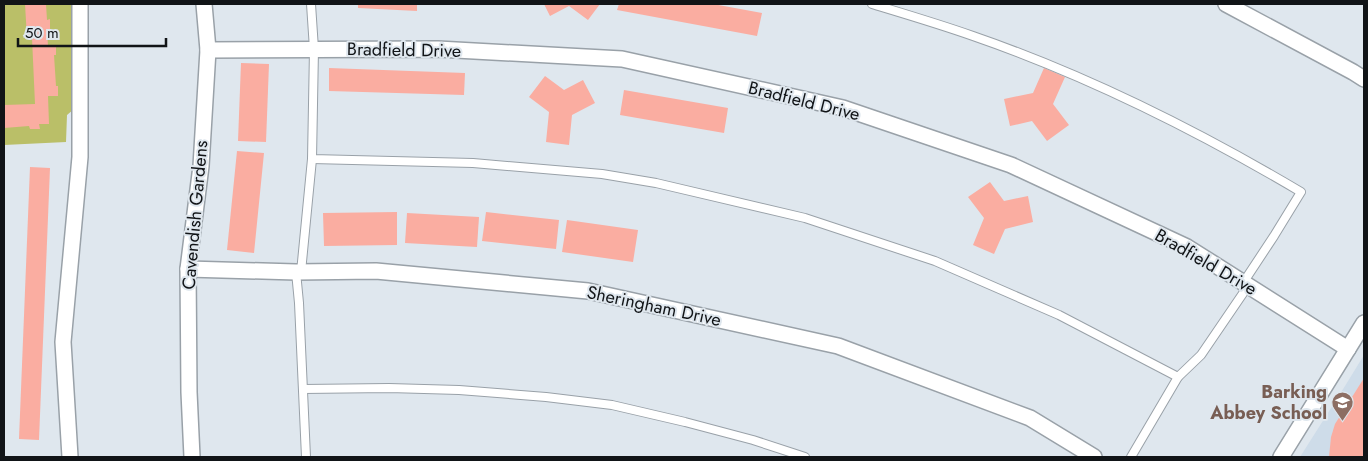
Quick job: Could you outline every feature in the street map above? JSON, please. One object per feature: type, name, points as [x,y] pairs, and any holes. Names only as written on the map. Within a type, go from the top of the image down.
[{"type":"street","points":[[70,457],[63,342],[80,157],[80,4]]},
{"type":"street","name":"Cavendish Gardens","points":[[192,457],[189,392],[188,269],[201,166],[208,50],[204,4]]},
{"type":"street","points":[[1226,4],[1364,79]]},
{"type":"street","name":"Bradfield Drive","points":[[208,50],[438,49],[622,59],[843,108],[1011,165],[1187,247],[1348,349]]},
{"type":"street","name":"Sheringham Drive","points":[[188,269],[376,272],[588,291],[838,346],[1030,418],[1094,457]]},
{"type":"street","points":[[1281,457],[1364,323]]},
{"type":"lane","points":[[306,457],[299,272],[312,160],[314,49],[311,4]]},
{"type":"lane","points":[[872,4],[973,36],[1073,75],[1224,148],[1301,192],[1201,355],[1178,377],[1131,457]]},
{"type":"lane","points":[[312,160],[473,163],[602,174],[656,183],[806,218],[935,261],[1059,315],[1178,377]]},
{"type":"lane","points":[[303,389],[389,388],[459,390],[546,397],[612,406],[686,422],[753,440],[804,457]]},
{"type":"shaded area","name":"Barking Abbey School","points":[[1364,355],[1364,457],[1300,457],[1345,386]]},
{"type":"green space","points":[[4,4],[74,4],[74,109],[67,115],[66,142],[4,145]]},
{"type":"building","points":[[25,4],[46,4],[47,20],[50,19],[50,29],[47,30],[48,46],[56,45],[56,55],[54,55],[58,96],[48,96],[49,124],[39,124],[40,129],[30,129],[29,126],[4,128],[4,105],[35,104],[32,38],[27,38]]},
{"type":"building","points":[[358,4],[417,4],[417,11],[358,8]]},
{"type":"building","points":[[544,4],[600,4],[588,20],[569,6],[550,16]]},
{"type":"building","points":[[619,4],[713,4],[762,13],[757,36],[617,10]]},
{"type":"building","points":[[241,63],[269,64],[266,142],[238,141]]},
{"type":"building","points":[[329,68],[465,73],[464,95],[329,91]]},
{"type":"building","points":[[1044,68],[1065,77],[1053,104],[1069,125],[1047,141],[1032,121],[1010,126],[1004,99],[1033,93]]},
{"type":"building","points":[[545,76],[564,90],[583,80],[595,103],[572,115],[569,145],[546,142],[549,112],[529,97]]},
{"type":"building","points":[[624,90],[728,108],[724,133],[620,115]]},
{"type":"building","points":[[237,151],[264,153],[254,253],[227,250]]},
{"type":"building","points":[[30,167],[50,168],[39,440],[19,439]]},
{"type":"building","points":[[990,182],[1004,201],[1028,196],[1033,222],[1005,229],[994,254],[973,245],[984,218],[968,197]]},
{"type":"building","points":[[397,212],[397,245],[324,246],[323,213]]},
{"type":"building","points":[[486,212],[559,220],[556,249],[482,241]]},
{"type":"building","points":[[407,213],[479,217],[477,247],[405,243]]},
{"type":"building","points":[[567,220],[638,230],[633,262],[562,252]]},
{"type":"building","points":[[1364,378],[1364,457],[1329,457],[1331,437],[1335,424]]},
{"type":"place","name":"Barking Abbey School","points":[[1343,421]]}]
